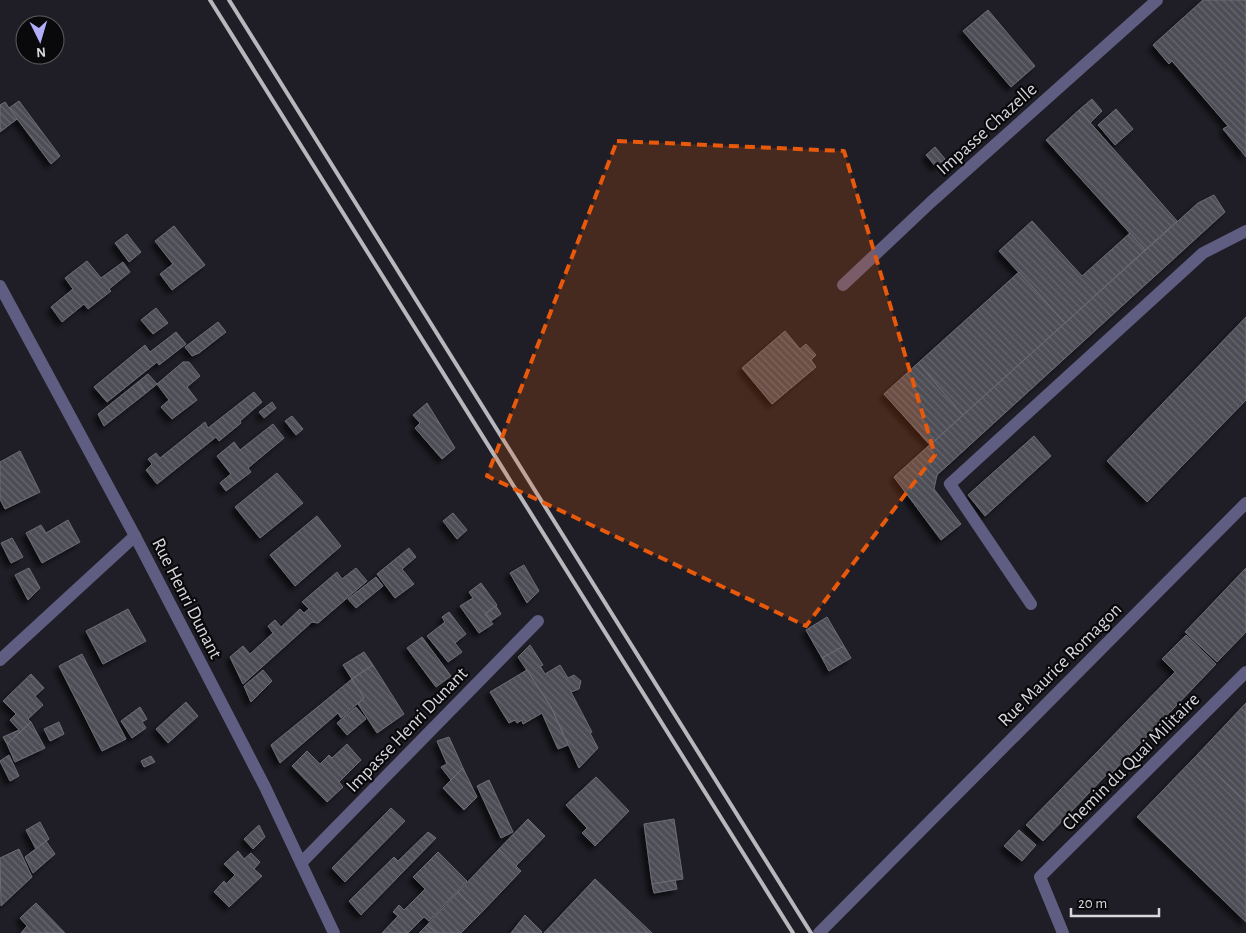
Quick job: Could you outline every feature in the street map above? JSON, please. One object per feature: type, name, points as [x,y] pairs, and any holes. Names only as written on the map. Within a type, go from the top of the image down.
[{"type":"street","name":"Impasse Chazelle","points":[[843,286],[931,202],[1157,0]]},
{"type":"street","points":[[1031,604],[950,484],[1203,253],[1246,231]]},
{"type":"street","name":"Rue Henri Dunant","points":[[0,286],[135,536],[265,787],[334,933]]},
{"type":"street","name":"Rue Maurice Romagon","points":[[819,933],[1246,503]]},
{"type":"street","points":[[0,660],[135,536]]},
{"type":"street","name":"Impasse Henri Dunant","points":[[301,863],[538,621]]},
{"type":"street","name":"Chemin du Quai Militaire","points":[[1063,933],[1040,878],[1246,672]]},
{"type":"highlighted area","points":[[617,141],[844,151],[935,455],[806,626],[487,476]]},
{"type":"building","points":[[1203,0],[1246,0],[1246,157],[1223,129],[1228,126],[1172,61],[1169,64],[1153,45]]},
{"type":"building","points":[[988,10],[1035,66],[1011,87],[963,31]]},
{"type":"building","points":[[1092,99],[1102,111],[1090,123],[1079,110]]},
{"type":"building","points":[[19,101],[60,156],[51,164],[9,108]]},
{"type":"building","points":[[5,102],[17,119],[0,132],[0,105]]},
{"type":"building","points":[[1116,109],[1133,129],[1115,145],[1098,125]]},
{"type":"building","points":[[1079,110],[1177,221],[1145,250],[1046,140]]},
{"type":"building","points":[[935,147],[945,159],[936,167],[926,155]]},
{"type":"building","points":[[1214,195],[1225,212],[937,475],[934,489],[961,524],[941,540],[894,477],[1198,203]]},
{"type":"building","points":[[1032,221],[1082,276],[1130,233],[1145,250],[1065,323],[999,251]]},
{"type":"building","points":[[174,226],[205,265],[172,290],[160,274],[173,264],[155,241]]},
{"type":"building","points":[[127,234],[141,252],[129,262],[115,243]]},
{"type":"building","points":[[87,261],[101,278],[123,262],[130,272],[109,289],[111,291],[88,309],[84,304],[62,322],[51,307],[73,289],[65,278]]},
{"type":"building","points":[[1019,272],[1065,323],[963,415],[918,363]]},
{"type":"building","points":[[156,308],[168,323],[153,334],[141,320]]},
{"type":"building","points":[[1246,317],[1246,400],[1147,502],[1107,461]]},
{"type":"building","points":[[218,322],[226,332],[199,353],[192,356],[185,347]]},
{"type":"building","points":[[785,331],[800,349],[806,344],[816,355],[811,360],[816,367],[772,404],[742,368]]},
{"type":"building","points":[[176,332],[186,344],[159,365],[157,362],[107,402],[94,387],[145,345],[150,352]]},
{"type":"building","points":[[183,362],[189,362],[200,376],[187,387],[197,400],[172,419],[161,407],[169,400],[157,384]]},
{"type":"building","points":[[918,363],[963,415],[930,445],[884,394]]},
{"type":"building","points":[[148,374],[157,384],[146,393],[138,382]]},
{"type":"building","points":[[138,382],[146,393],[104,426],[98,414]]},
{"type":"building","points":[[254,392],[262,402],[240,421],[241,423],[219,441],[216,437],[157,484],[146,470],[152,464],[148,459],[156,453],[160,458],[205,422],[208,428]]},
{"type":"building","points":[[272,402],[276,408],[264,418],[259,412]]},
{"type":"building","points":[[427,403],[455,448],[442,459],[415,428],[420,423],[413,415]]},
{"type":"building","points":[[292,416],[303,429],[296,435],[285,421]]},
{"type":"building","points":[[273,424],[284,438],[248,468],[251,472],[226,491],[220,483],[231,474],[217,456],[234,442],[240,450]]},
{"type":"building","points":[[1034,436],[1051,456],[985,516],[968,495]]},
{"type":"building","points":[[20,451],[40,492],[5,509],[0,499],[0,462]]},
{"type":"building","points":[[277,473],[303,503],[260,538],[235,507]]},
{"type":"building","points":[[453,513],[467,530],[457,539],[443,521]]},
{"type":"building","points":[[317,516],[341,546],[295,586],[270,555]]},
{"type":"building","points":[[68,520],[80,542],[42,563],[26,533],[41,525],[46,533]]},
{"type":"building","points":[[12,538],[23,557],[11,563],[1,543]]},
{"type":"building","points":[[409,548],[416,557],[402,569],[414,584],[395,598],[377,574]]},
{"type":"building","points":[[524,565],[539,591],[527,603],[510,573]]},
{"type":"building","points":[[29,568],[40,588],[28,600],[15,575]]},
{"type":"building","points":[[356,568],[367,581],[318,623],[312,622],[243,684],[230,657],[243,646],[250,654],[273,633],[268,626],[275,620],[281,627],[300,609],[304,613],[309,609],[302,602],[337,572],[342,579]]},
{"type":"building","points":[[1246,568],[1246,632],[1217,662],[1185,632]]},
{"type":"building","points":[[376,577],[383,586],[356,608],[348,599]]},
{"type":"building","points":[[481,583],[497,605],[485,614],[493,624],[479,633],[460,606],[473,598],[469,592]]},
{"type":"building","points":[[496,606],[501,614],[491,621],[485,614]]},
{"type":"building","points":[[128,609],[146,641],[103,664],[86,631]]},
{"type":"building","points":[[449,612],[466,634],[455,643],[462,652],[448,662],[427,636],[445,622],[442,617]]},
{"type":"building","points":[[827,617],[844,646],[822,658],[806,630]]},
{"type":"building","points":[[1186,635],[1216,664],[1112,773],[1110,771],[1043,841],[1026,825],[1175,672],[1162,659]]},
{"type":"building","points":[[422,637],[451,676],[436,687],[407,648]]},
{"type":"building","points":[[530,645],[543,665],[540,666],[545,674],[560,665],[568,678],[574,675],[581,681],[579,689],[571,692],[592,732],[590,733],[598,748],[579,768],[551,707],[518,657]]},
{"type":"building","points":[[844,646],[851,658],[829,671],[822,658]]},
{"type":"building","points":[[364,652],[373,665],[352,679],[343,665]]},
{"type":"building","points":[[82,654],[126,739],[102,751],[59,666]]},
{"type":"building","points":[[373,665],[404,714],[377,733],[358,704],[364,698],[352,679]]},
{"type":"building","points":[[263,670],[272,681],[251,702],[244,686]]},
{"type":"building","points":[[527,670],[551,707],[568,745],[558,749],[542,713],[523,724],[522,720],[517,723],[515,720],[509,723],[490,692]]},
{"type":"building","points":[[31,674],[44,688],[35,696],[43,705],[28,719],[31,722],[7,744],[3,737],[19,730],[10,720],[16,714],[3,701]]},
{"type":"building","points":[[352,679],[364,698],[341,718],[338,713],[280,763],[271,745]]},
{"type":"building","points":[[186,702],[198,716],[168,743],[156,729]]},
{"type":"building","points":[[1246,703],[1246,802],[1197,755]]},
{"type":"building","points":[[140,707],[147,719],[142,722],[146,728],[132,738],[121,721]]},
{"type":"building","points":[[356,707],[366,719],[347,735],[337,723]]},
{"type":"building","points":[[31,722],[45,748],[15,762],[7,744]]},
{"type":"building","points":[[59,722],[64,734],[50,741],[44,729]]},
{"type":"building","points":[[449,737],[463,768],[451,780],[441,767],[447,764],[437,741]]},
{"type":"building","points":[[347,744],[361,760],[339,782],[343,787],[327,802],[292,766],[307,751],[320,764],[329,755],[332,758]]},
{"type":"building","points":[[9,755],[19,776],[10,781],[0,761]]},
{"type":"building","points":[[1197,755],[1246,802],[1246,922],[1137,817]]},
{"type":"building","points":[[151,756],[155,762],[144,767],[141,761]]},
{"type":"building","points":[[463,768],[477,797],[464,810],[443,788]]},
{"type":"building","points":[[596,777],[629,811],[595,846],[582,833],[587,828],[566,805]]},
{"type":"building","points":[[489,780],[513,832],[501,838],[477,786]]},
{"type":"building","points":[[391,808],[405,821],[345,882],[332,868]]},
{"type":"building","points":[[528,819],[545,836],[516,866],[499,849]]},
{"type":"building","points":[[674,819],[683,879],[652,884],[644,824]]},
{"type":"building","points":[[40,822],[49,839],[36,849],[26,830]]},
{"type":"building","points":[[259,825],[265,837],[253,849],[244,839]]},
{"type":"building","points":[[1019,830],[1036,845],[1022,861],[1004,846]]},
{"type":"building","points":[[428,832],[436,838],[361,915],[349,901],[394,857],[398,861]]},
{"type":"building","points":[[46,841],[55,854],[33,873],[25,857]]},
{"type":"building","points":[[19,849],[32,877],[1,906],[0,858]]},
{"type":"building","points":[[499,849],[521,871],[480,914],[458,892]]},
{"type":"building","points":[[238,851],[244,859],[251,853],[260,862],[254,869],[262,876],[229,907],[214,892],[224,881],[226,884],[235,875],[224,864]]},
{"type":"building","points":[[438,852],[467,881],[429,921],[424,917],[408,933],[382,933],[398,916],[393,912],[399,905],[404,910],[425,889],[413,877]]},
{"type":"building","points":[[595,879],[652,933],[544,933]]},
{"type":"building","points":[[675,880],[677,889],[654,893],[652,884]]},
{"type":"building","points":[[458,892],[480,914],[461,933],[436,933],[427,925]]},
{"type":"building","points":[[36,903],[65,933],[21,933],[27,926],[20,918]]},
{"type":"building","points":[[525,915],[542,932],[541,933],[511,933]]},
{"type":"building","points":[[427,925],[436,933],[419,933]]},
{"type":"railway","points":[[210,0],[793,933]]},
{"type":"railway","points":[[229,0],[811,933]]}]
